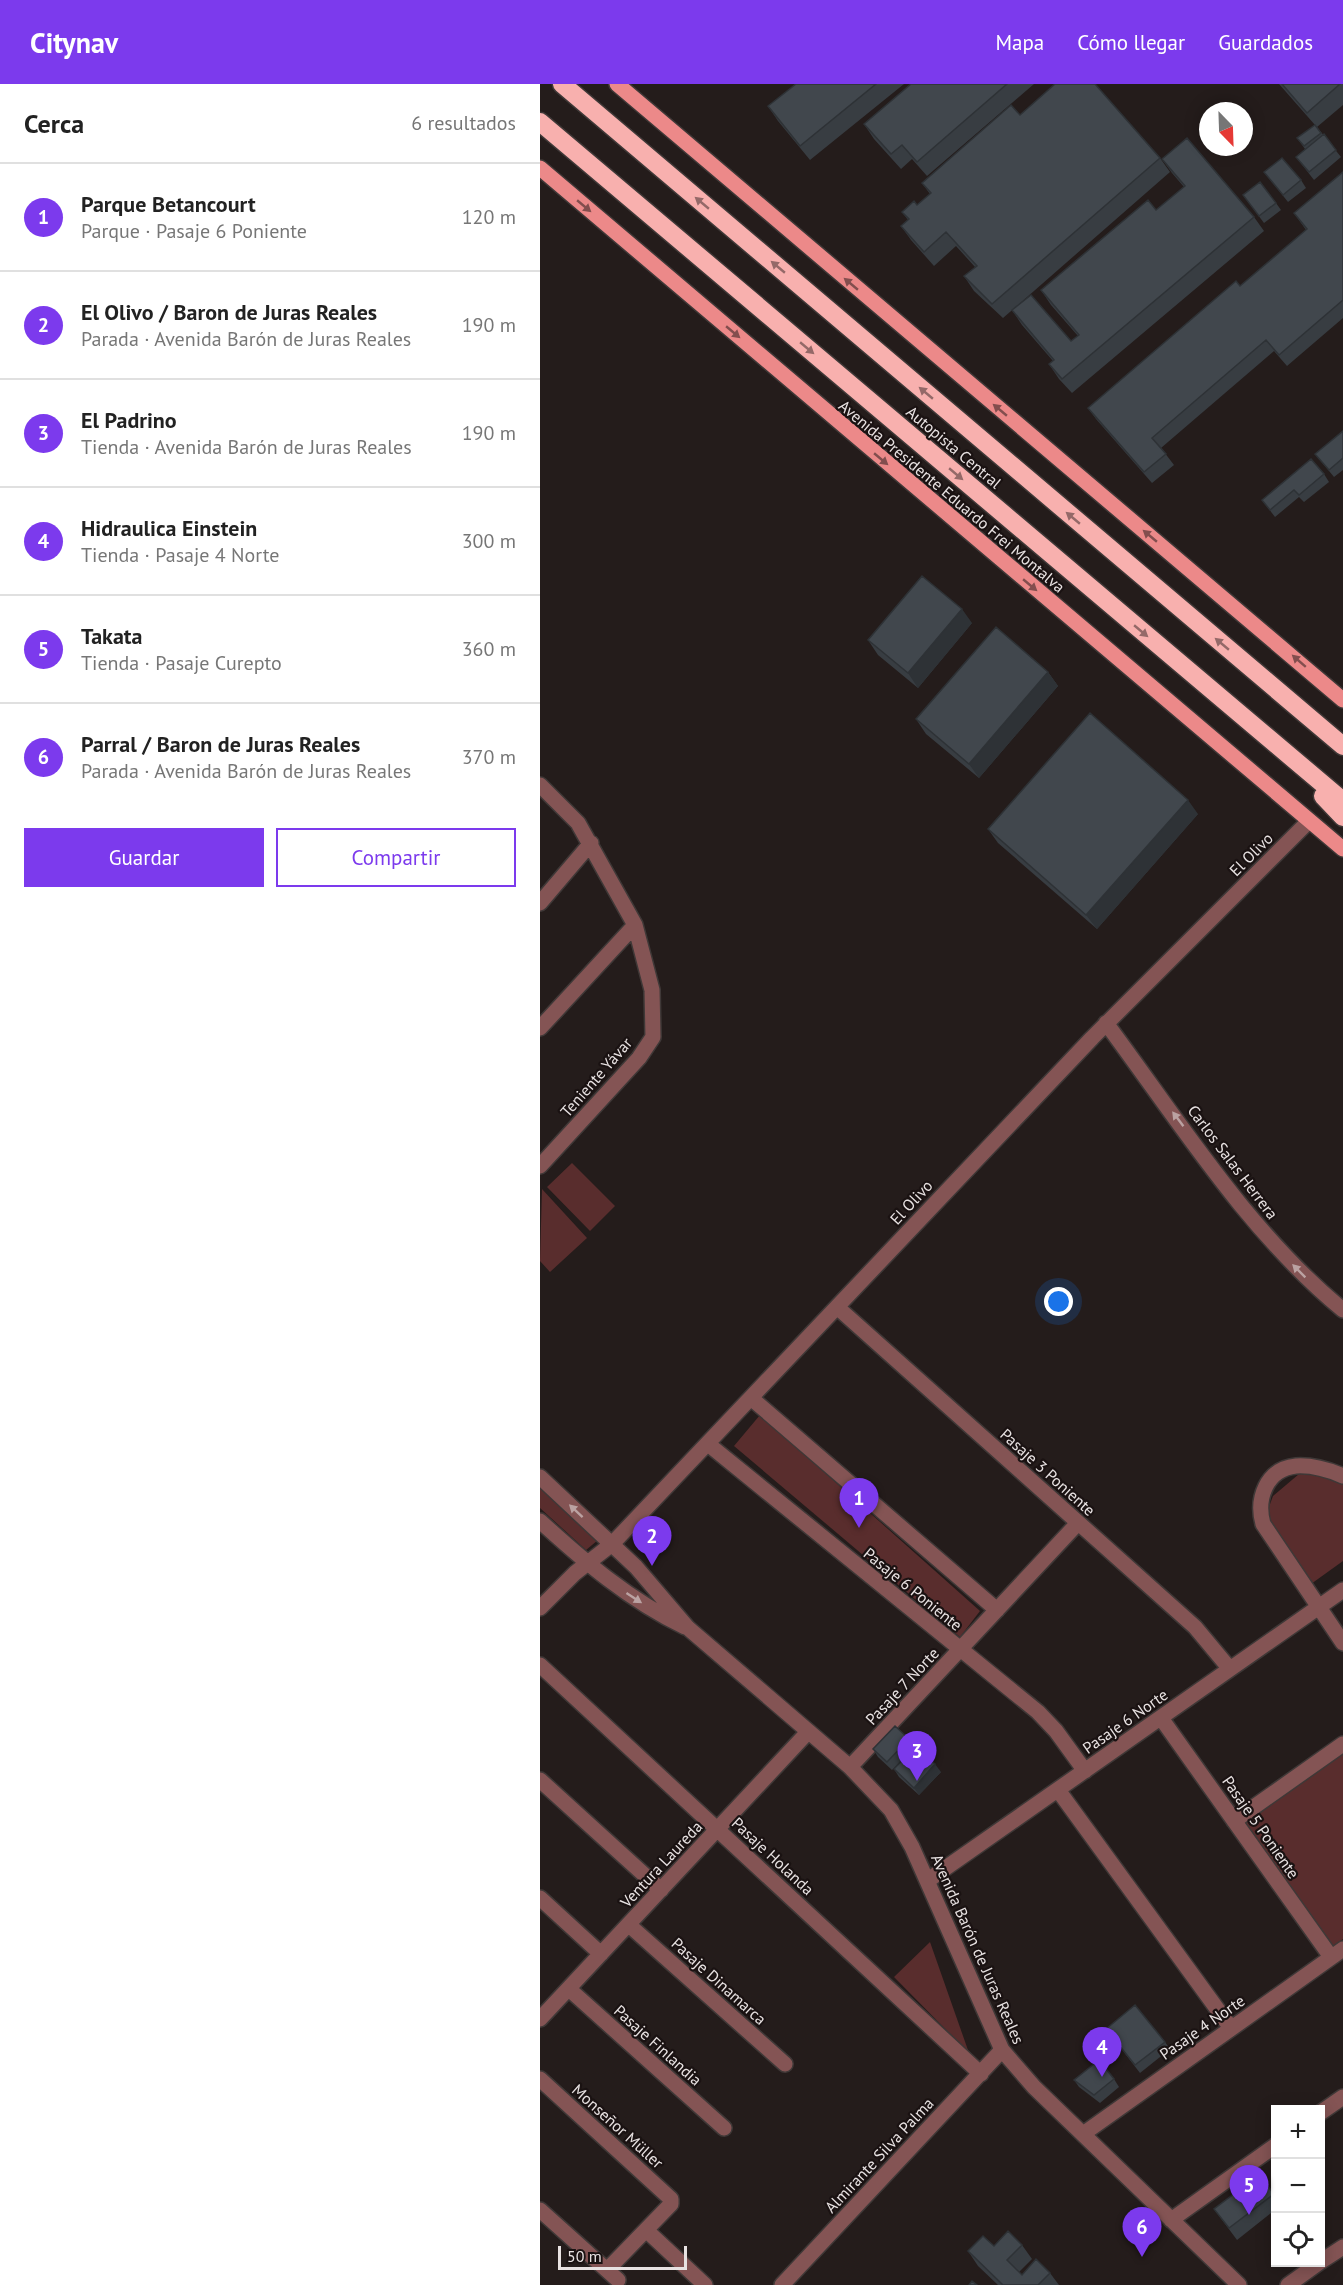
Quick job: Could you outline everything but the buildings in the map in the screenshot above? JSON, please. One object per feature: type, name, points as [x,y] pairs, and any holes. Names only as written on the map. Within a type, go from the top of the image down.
[{"type":"highway","name":"Autopista Central","points":[[562,84],[1343,746]]},
{"type":"highway","name":"Autopista Central","points":[[540,122],[1343,801]]},
{"type":"highway","points":[[1299,708],[1343,735]]},
{"type":"highway","points":[[1266,736],[1343,817]]},
{"type":"main road","points":[[617,84],[1343,700]]},
{"type":"main road","name":"Avenida Presidente Eduardo Frei Montalva","points":[[540,168],[1343,849]]},
{"type":"street","points":[[540,785],[563,806],[591,843],[635,925],[540,1028]]},
{"type":"street","name":"El Olivo","points":[[540,1608],[612,1544],[1106,1023],[1309,821]]},
{"type":"street","points":[[540,903],[591,843]]},
{"type":"street","name":"Teniente Yávar","points":[[543,1158],[639,1058],[653,1037],[652,990],[635,925]]},
{"type":"street","name":"Carlos Salas Herrera","points":[[1106,1023],[1254,1222],[1295,1267],[1343,1310]]},
{"type":"street","name":"Pasaje 3 Poniente","points":[[837,1307],[1195,1627],[1230,1669]]},
{"type":"street","points":[[751,1398],[997,1610]]},
{"type":"street","name":"Pasaje 6 Poniente","points":[[708,1444],[1049,1723],[1084,1771]]},
{"type":"street","points":[[1343,1476],[1329,1470],[1295,1466],[1273,1477],[1260,1496],[1258,1509],[1263,1524],[1317,1608],[1343,1643]]},
{"type":"street","name":"Avenida Barón de Juras Reales","points":[[540,1477],[651,1583],[688,1628],[850,1767],[901,1823],[1002,2050],[1034,2087],[1238,2285]]},
{"type":"street","name":"Avenida Barón de Juras Reales","points":[[540,1521],[587,1564],[652,1610],[688,1628]]},
{"type":"street","name":"Pasaje 7 Norte","points":[[850,1767],[1078,1523]]},
{"type":"street","name":"Pasaje 6 Norte","points":[[927,1881],[1343,1590]]},
{"type":"street","name":"Pasaje Holanda","points":[[540,1665],[981,2074]]},
{"type":"street","name":"Pasaje 5 Poniente","points":[[1161,1718],[1234,1821],[1337,1953]]},
{"type":"street","name":"Ventura Laureda","points":[[540,2019],[808,1732]]},
{"type":"street","points":[[1234,1821],[1343,1744]]},
{"type":"street","points":[[540,1780],[661,1890]]},
{"type":"street","points":[[1058,1790],[1232,2028]]},
{"type":"street","points":[[540,1898],[601,1954]]},
{"type":"street","name":"Pasaje Dinamarca","points":[[629,1924],[785,2064]]},
{"type":"street","name":"Pasaje 4 Norte","points":[[1083,2134],[1337,1953]]},
{"type":"street","name":"Pasaje Finlandia","points":[[569,1989],[724,2128]]},
{"type":"street","name":"Almirante Silva Palma","points":[[782,2285],[1002,2050]]},
{"type":"street","name":"Monseñor Müller","points":[[540,2079],[671,2199],[671,2205],[646,2230]]},
{"type":"street","points":[[1325,2110],[1343,2097]]},
{"type":"street","points":[[1171,2220],[1271,2148]]},
{"type":"street","points":[[540,2210],[613,2275],[646,2230],[705,2285]]},
{"type":"street","points":[[1325,2259],[1343,2247]]},
{"type":"street","points":[[1288,2285],[1313,2267]]},
{"type":"shaded area","points":[[572,1163],[615,1206],[590,1231],[547,1187]]},
{"type":"shaded area","points":[[542,1189],[587,1238],[550,1272],[540,1261]]},
{"type":"shaded area","points":[[760,1415],[980,1611],[960,1637],[734,1446]]},
{"type":"shaded area","points":[[1299,1474],[1329,1474],[1343,1480],[1343,1561],[1311,1584],[1266,1515],[1273,1496]]},
{"type":"shaded area","points":[[540,1486],[598,1540],[586,1550],[540,1508]]},
{"type":"shaded area","points":[[1343,1753],[1343,1939],[1332,1947],[1244,1823]]},
{"type":"shaded area","points":[[930,1942],[969,2053],[894,1977]]},
{"type":"place","name":"Parque Betancourt","points":[[859,1528]]},
{"type":"place","name":"El Olivo / Baron de Juras Reales","points":[[652,1566]]},
{"type":"place","name":"El Padrino","points":[[917,1781]]},
{"type":"place","name":"Hidraulica Einstein","points":[[1102,2077]]},
{"type":"place","name":"Takata","points":[[1249,2215]]},
{"type":"place","name":"Parral / Baron de Juras Reales","points":[[1142,2257]]}]
